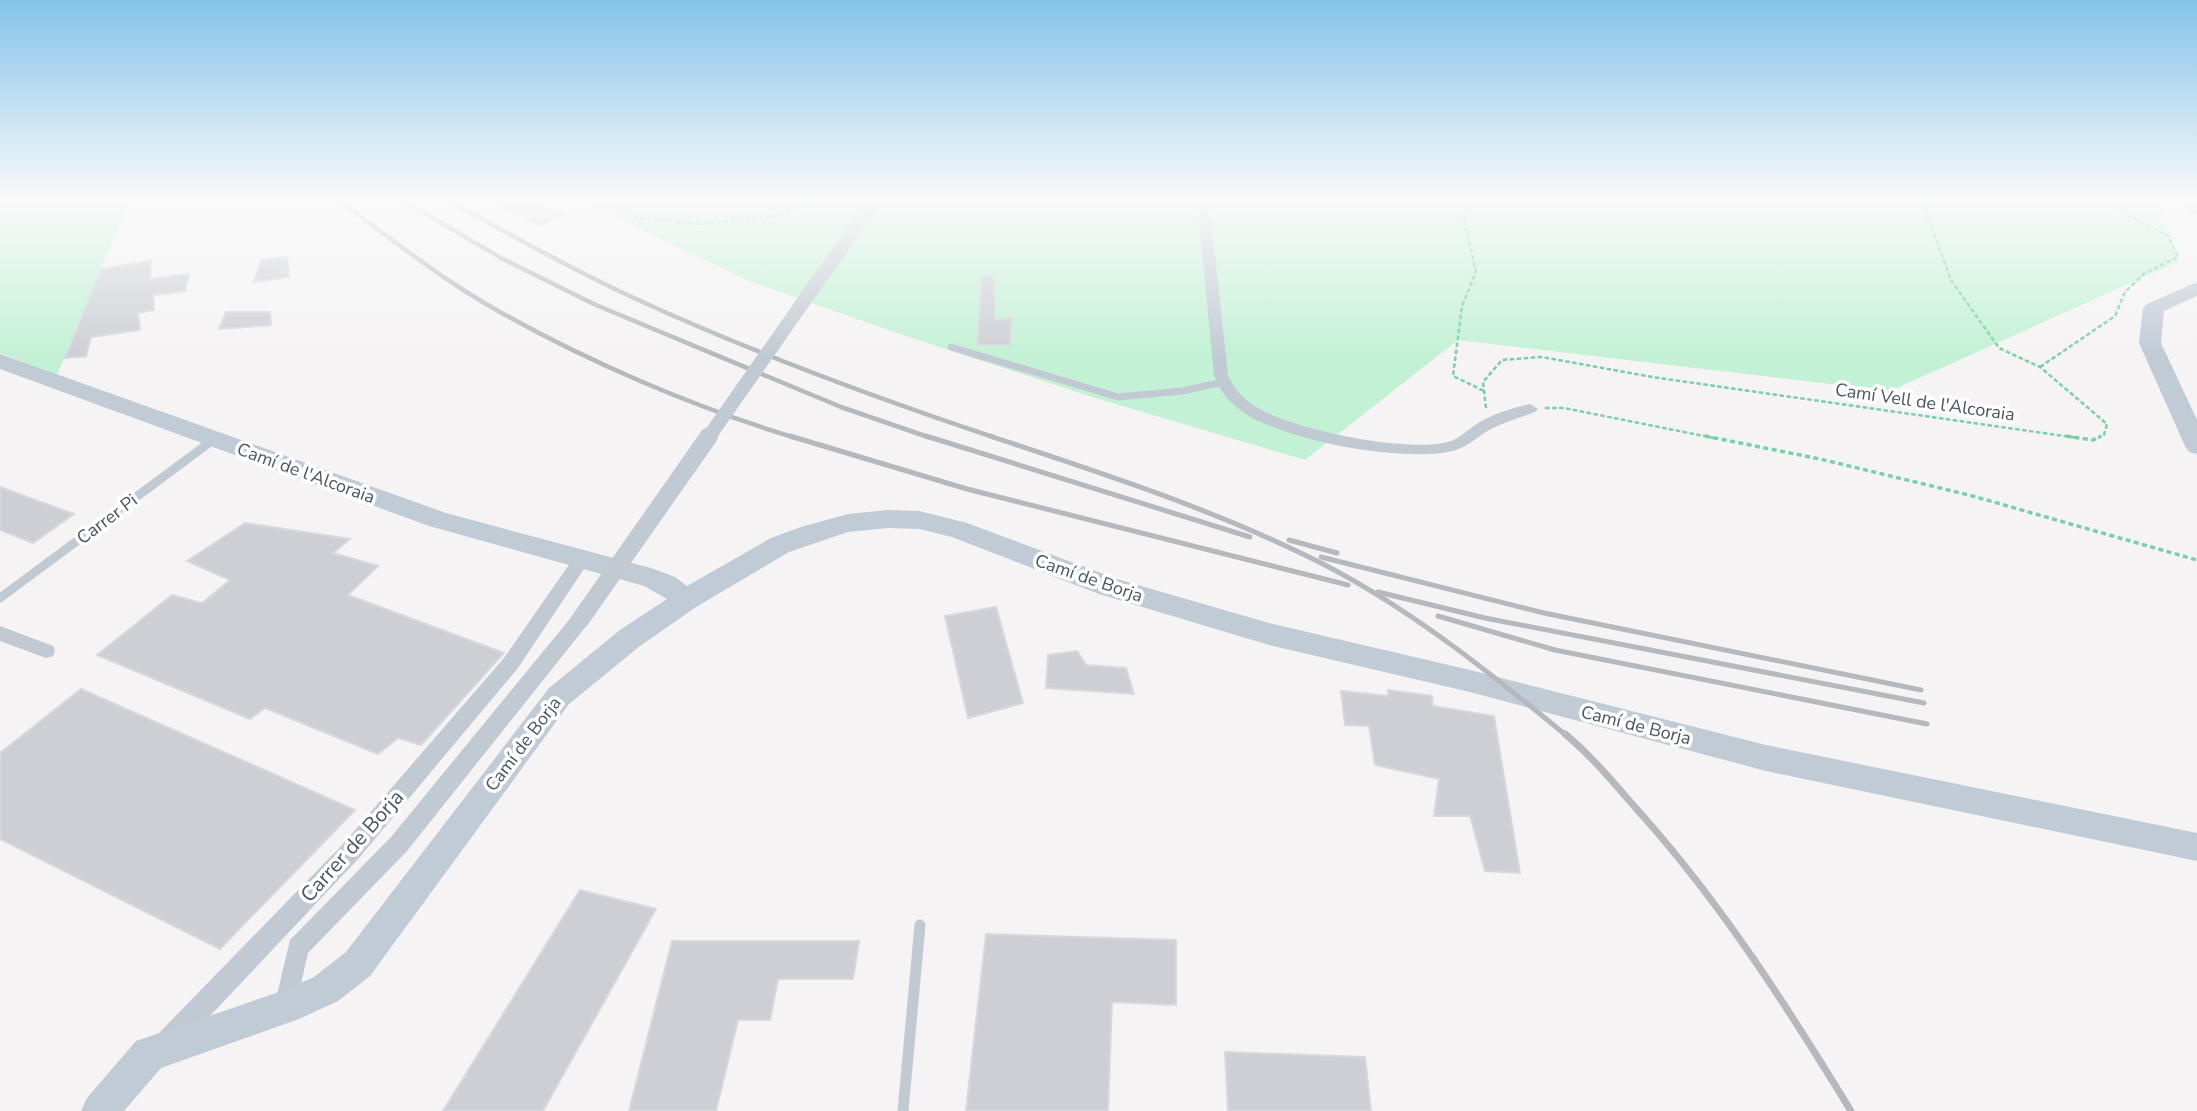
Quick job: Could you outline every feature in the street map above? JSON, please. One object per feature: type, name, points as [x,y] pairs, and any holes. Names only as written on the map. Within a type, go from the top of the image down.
[{"type":"street","points":[[286,1007],[298,948],[399,844],[580,620],[838,253]]},
{"type":"street","points":[[1209,253],[1223,382],[1233,397],[1255,413],[1322,436],[1371,445],[1446,448],[1462,444],[1487,424],[1530,409]]},
{"type":"street","points":[[2197,288],[2154,308],[2150,343],[2197,446]]},
{"type":"street","name":"Camí de l'Alcoraia","points":[[0,361],[438,520],[666,584],[686,600]]},
{"type":"street","name":"Camí de Borja","points":[[162,1048],[286,1007],[326,989],[358,964],[559,696],[630,638],[686,600],[780,545],[810,533],[848,523],[919,520],[958,528],[1109,587],[1269,634],[1470,681],[1766,758],[2116,832],[2197,846]]},
{"type":"street","name":"Carrer de Borja","points":[[100,1111],[136,1066],[162,1048],[360,841],[511,663],[581,560]]},
{"type":"street","points":[[0,633],[46,651]]},
{"type":"lane","points":[[951,348],[1118,397],[1182,391],[1223,382]]},
{"type":"lane","name":"Carrer Pi","points":[[0,598],[213,440]]},
{"type":"lane","points":[[903,1111],[920,925]]},
{"type":"path","points":[[1472,253],[1476,271],[1462,306],[1453,376],[1484,391],[1487,424]]},
{"type":"path","name":"Camí Vell de l'Alcoraia","points":[[1484,391],[1483,382],[1502,360],[1542,357],[1652,377],[2093,440],[2104,435],[2107,424],[2040,367],[1998,348],[1951,280],[1941,253]]},
{"type":"path","points":[[2040,367],[2115,316],[2125,292],[2145,273],[2178,257],[2176,253]]},
{"type":"path","points":[[1530,409],[1564,408],[1820,459],[1969,495],[2197,560]]},
{"type":"green space","points":[[0,253],[108,253],[57,375],[0,353]]},
{"type":"green space","points":[[690,253],[2177,253],[2180,261],[1890,391],[1458,340],[1305,460],[1089,396],[749,281]]},
{"type":"building","points":[[287,257],[289,277],[254,282],[261,260]]},
{"type":"building","points":[[151,261],[150,279],[189,274],[185,291],[153,295],[154,310],[138,313],[140,330],[91,337],[86,356],[65,358],[101,269]]},
{"type":"building","points":[[982,276],[994,276],[995,319],[1012,318],[1010,345],[977,345]]},
{"type":"building","points":[[226,312],[270,312],[271,325],[219,329]]},
{"type":"building","points":[[0,487],[74,514],[33,543],[0,530]]},
{"type":"building","points":[[245,523],[350,539],[333,553],[378,566],[348,595],[504,653],[421,745],[398,738],[378,754],[265,708],[250,719],[97,655],[172,595],[202,603],[230,580],[187,561]]},
{"type":"building","points":[[996,607],[1023,703],[968,718],[945,616]]},
{"type":"building","points":[[1077,651],[1086,665],[1126,668],[1134,694],[1046,688],[1048,655]]},
{"type":"building","points":[[81,689],[355,810],[220,949],[0,839],[0,753]]},
{"type":"building","points":[[1388,690],[1432,696],[1433,706],[1494,716],[1520,873],[1485,871],[1470,816],[1434,816],[1439,779],[1375,765],[1369,726],[1345,725],[1341,691],[1388,696]]},
{"type":"building","points":[[580,890],[656,909],[543,1111],[443,1111]]},
{"type":"building","points":[[986,934],[1176,940],[1176,1005],[1112,1002],[1108,1111],[966,1111]]},
{"type":"building","points":[[672,941],[859,941],[853,979],[778,979],[770,1020],[738,1020],[716,1111],[629,1111]]},
{"type":"building","points":[[1225,1052],[1365,1057],[1371,1111],[1228,1111]]},
{"type":"railway","points":[[409,253],[493,308],[565,346],[679,397],[796,438]]},
{"type":"railway","points":[[492,253],[596,305],[841,407],[931,438]]},
{"type":"railway","points":[[543,253],[610,287],[723,337],[813,373],[996,438]]},
{"type":"railway","points":[[790,436],[967,489],[1348,585]]},
{"type":"railway","points":[[926,436],[1250,537]]},
{"type":"railway","points":[[990,436],[1192,506],[1270,539],[1344,575],[1443,639],[1567,736]]},
{"type":"railway","points":[[1289,540],[1337,553]]},
{"type":"railway","points":[[1321,557],[1544,613],[1921,690]]},
{"type":"railway","points":[[1378,592],[1485,618],[1924,703]]},
{"type":"railway","points":[[1438,616],[1555,650],[1927,724]]},
{"type":"railway","points":[[1565,734],[1614,783],[1700,885],[1779,996],[1851,1111]]}]
